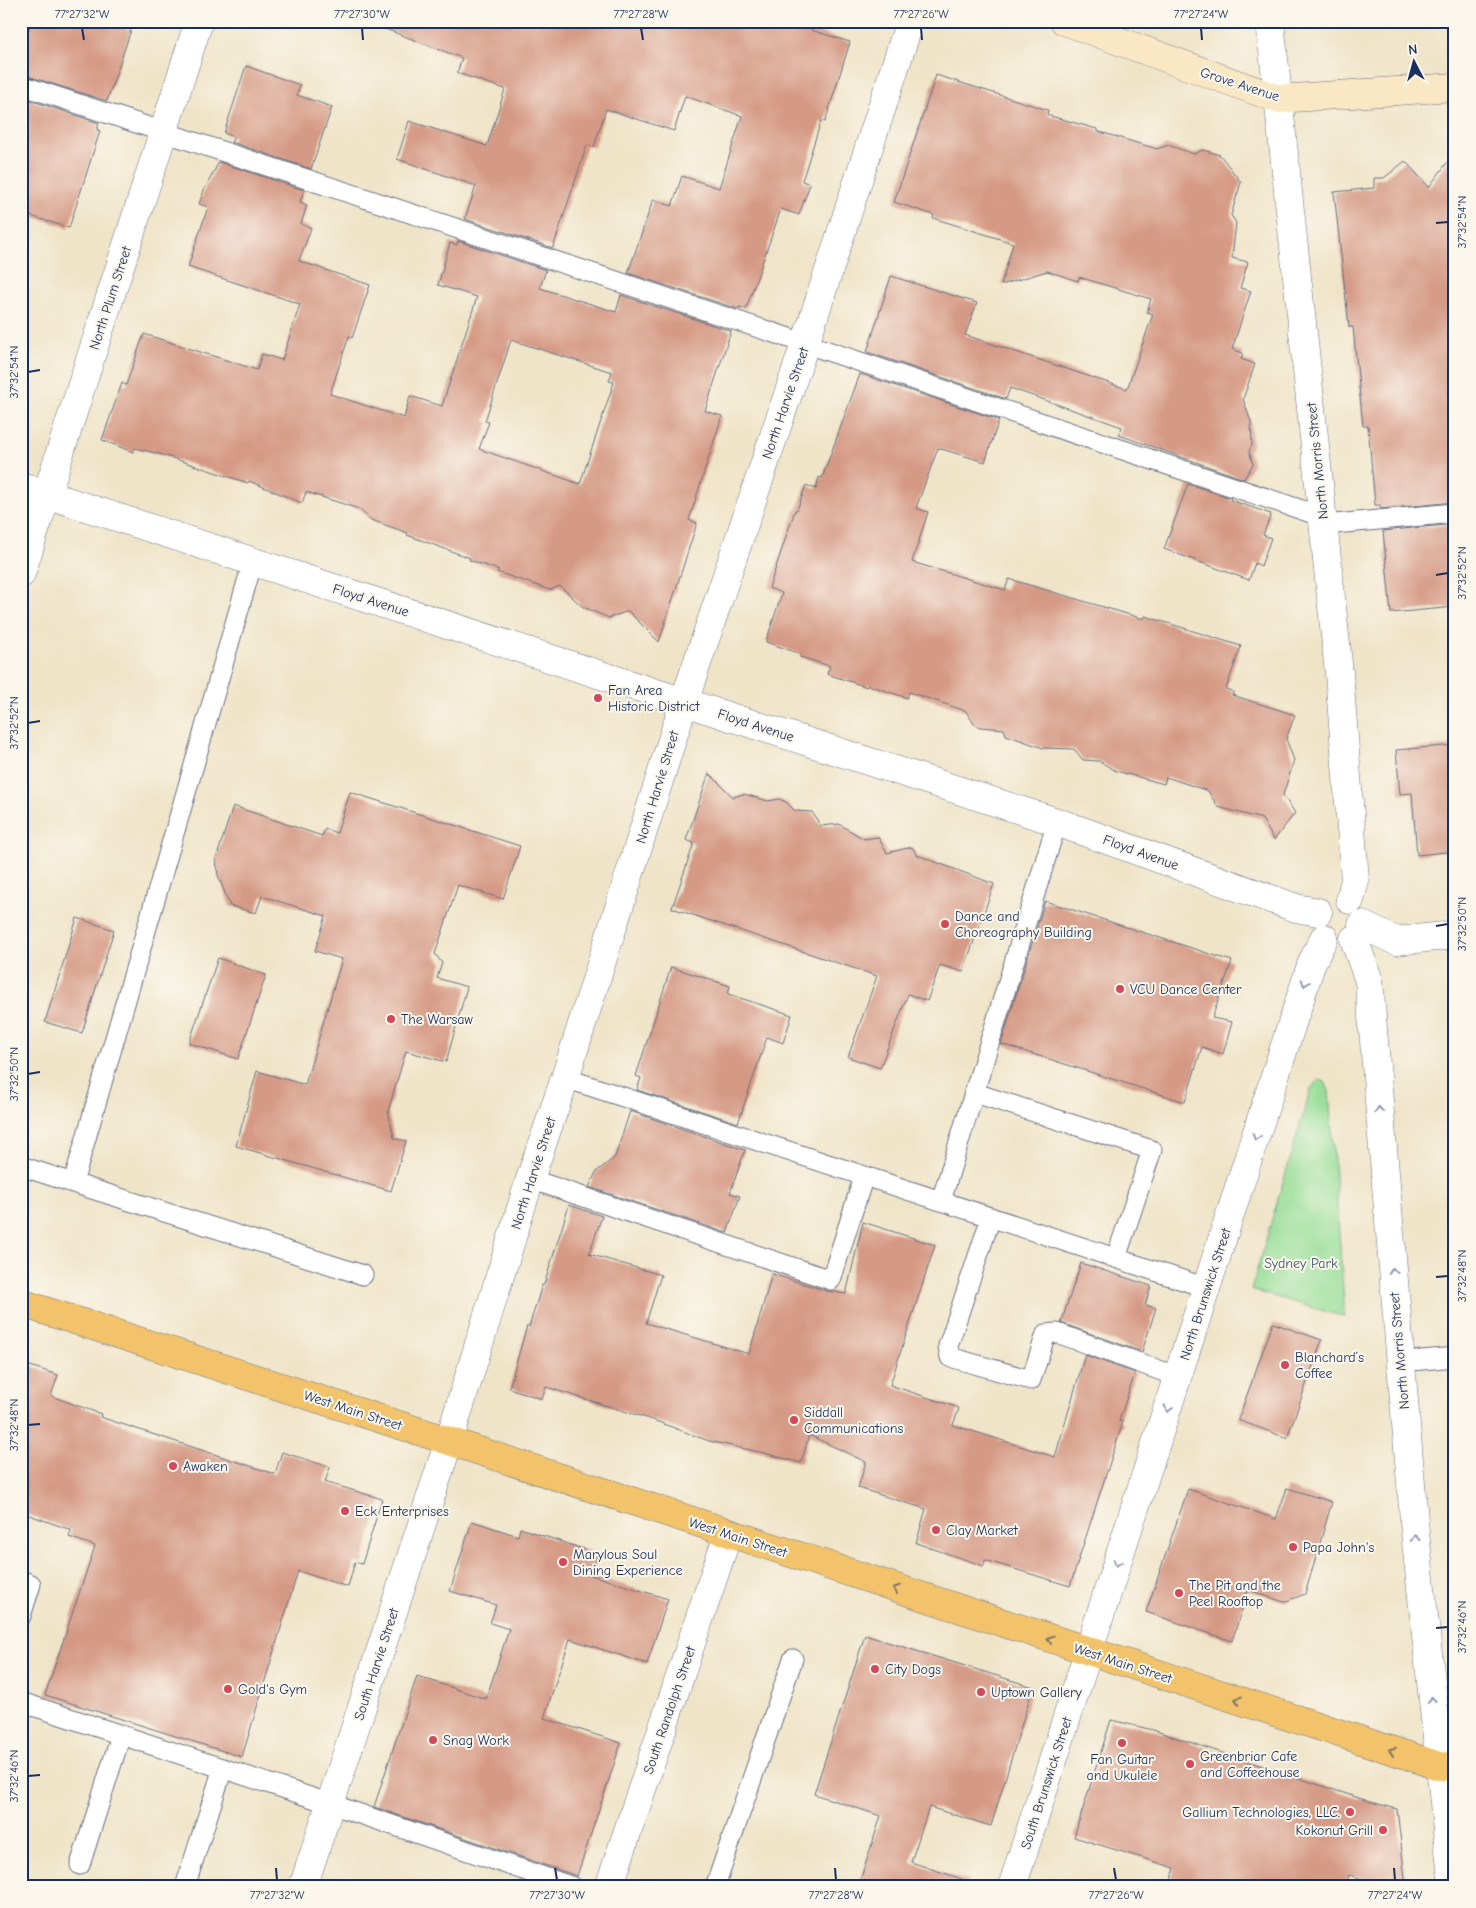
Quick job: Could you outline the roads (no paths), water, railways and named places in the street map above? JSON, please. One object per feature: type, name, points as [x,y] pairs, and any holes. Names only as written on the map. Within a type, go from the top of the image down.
[{"type":"main road","name":"West Main Street","points":[[21,1303],[1447,1766]]},
{"type":"street","name":"North Plum Street","points":[[21,574],[200,21]]},
{"type":"street","name":"North Harvie Street","points":[[449,1441],[530,1179],[565,1078],[684,702],[805,344],[910,21]]},
{"type":"street","name":"Grove Avenue","points":[[1064,21],[1278,99],[1455,87]]},
{"type":"street","name":"North Morris Street","points":[[1270,21],[1339,672],[1355,880],[1350,900]]},
{"type":"street","name":"Floyd Avenue","points":[[21,486],[1057,822],[1296,908],[1321,925]]},
{"type":"street","points":[[1358,932],[1360,910],[1350,900],[1335,898],[1322,905],[1321,925],[1331,942],[1338,944],[1358,932],[1396,941],[1455,935]]},
{"type":"street","name":"North Brunswick Street","points":[[1088,1651],[1312,962],[1321,925]]},
{"type":"street","name":"North Morris Street","points":[[1358,932],[1368,981],[1417,1551],[1447,1766],[1452,1887]]},
{"type":"street","name":"South Harvie Street","points":[[303,1887],[449,1441]]},
{"type":"street","name":"South Randolph Street","points":[[609,1887],[728,1534]]},
{"type":"street","name":"South Brunswick Street","points":[[1012,1887],[1088,1651]]},
{"type":"lane","points":[[21,86],[805,344],[1324,521],[1455,513]]},
{"type":"lane","points":[[73,1183],[253,561]]},
{"type":"lane","points":[[941,1201],[1057,822]]},
{"type":"lane","points":[[565,1078],[1207,1288]]},
{"type":"lane","points":[[975,1092],[1152,1150],[1116,1258]]},
{"type":"lane","points":[[21,1166],[363,1275]]},
{"type":"lane","points":[[530,1179],[831,1280],[864,1176]]},
{"type":"lane","points":[[991,1217],[948,1346],[950,1357],[1031,1380],[1046,1334],[1057,1333],[1178,1377]]},
{"type":"lane","points":[[1400,1362],[1455,1357]]},
{"type":"lane","points":[[21,1580],[31,1584],[21,1616]]},
{"type":"lane","points":[[715,1887],[793,1659]]},
{"type":"lane","points":[[21,1702],[224,1768],[573,1887]]},
{"type":"lane","points":[[80,1865],[121,1735]]},
{"type":"lane","points":[[185,1887],[224,1768]]},
{"type":"place","name":"Fan Area Historic District","points":[[598,698]]},
{"type":"place","name":"Dance and Choreography Building","points":[[945,924]]},
{"type":"place","name":"VCU Dance Center","points":[[1120,989]]},
{"type":"place","name":"The Warsaw","points":[[391,1019]]},
{"type":"place","name":"Blanchard’s Coffee","points":[[1285,1365]]},
{"type":"place","name":"Siddall Communications","points":[[794,1420]]},
{"type":"place","name":"Awaken","points":[[173,1466]]},
{"type":"place","name":"Eck Enterprises","points":[[345,1511]]},
{"type":"place","name":"Clay Market","points":[[936,1530]]},
{"type":"place","name":"Papa John's","points":[[1293,1547]]},
{"type":"place","name":"Marylous Soul Dining Experience","points":[[563,1562]]},
{"type":"place","name":"The Pit and the Peel Rooftop","points":[[1179,1593]]},
{"type":"place","name":"City Dogs","points":[[875,1669]]},
{"type":"place","name":"Gold's Gym","points":[[228,1689]]},
{"type":"place","name":"Uptown Gallery","points":[[981,1692]]},
{"type":"place","name":"Snag Work","points":[[433,1740]]},
{"type":"place","name":"Fan Guitar and Ukulele","points":[[1122,1743]]},
{"type":"place","name":"Greenbriar Cafe and Coffeehouse","points":[[1190,1764]]},
{"type":"place","name":"Gallium Technologies, LLC.","points":[[1350,1812]]},
{"type":"place","name":"Kokonut Grill","points":[[1383,1830]]},
{"type":"park label","name":"Sydney Park","points":[[1301,1263]]}]
